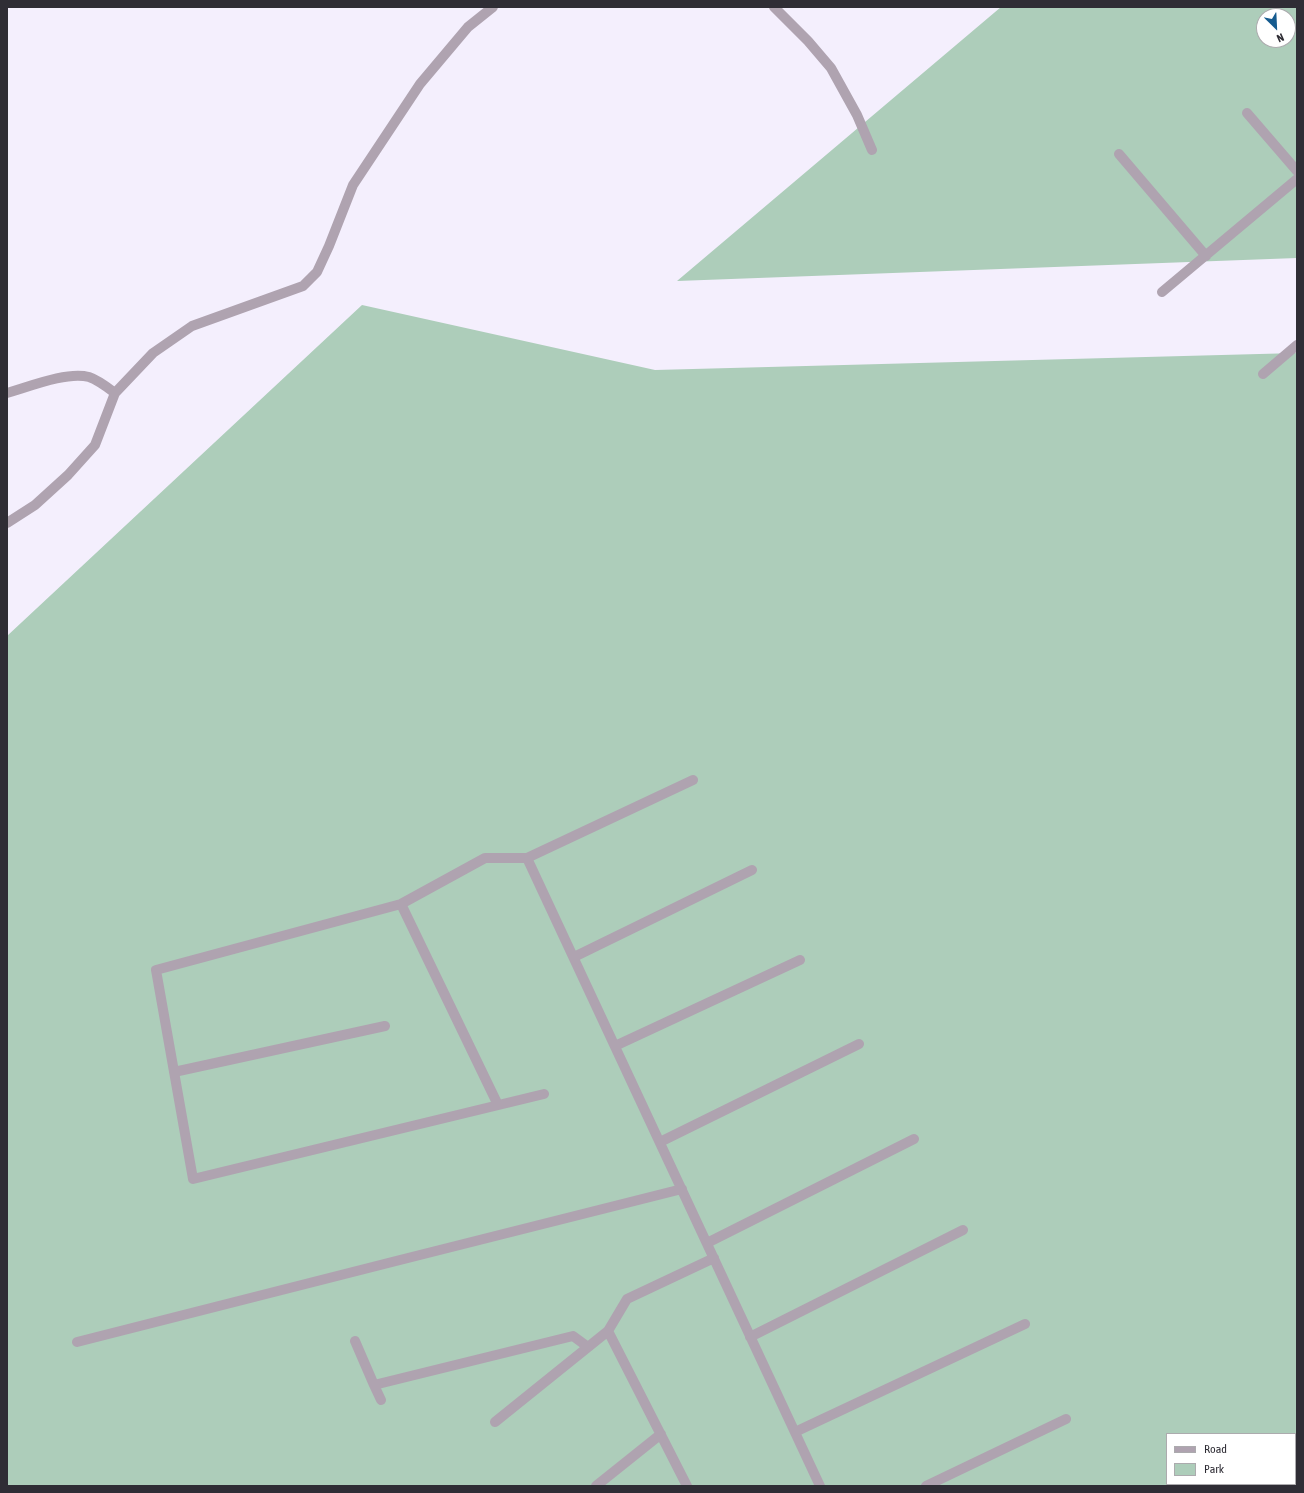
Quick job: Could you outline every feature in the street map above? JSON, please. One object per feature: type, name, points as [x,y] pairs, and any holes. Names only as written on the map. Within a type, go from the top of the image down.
[{"type":"street","points":[[7,524],[35,505],[68,475],[95,445],[115,393],[153,353],[192,326],[303,286],[317,272],[353,185],[420,84],[468,27],[493,7]]},
{"type":"street","points":[[774,7],[808,41],[831,68],[857,115],[872,150]]},
{"type":"street","points":[[1247,114],[1297,171]]},
{"type":"street","points":[[1119,154],[1206,256]]},
{"type":"street","points":[[1162,292],[1297,179]]},
{"type":"street","points":[[1263,374],[1297,345]]},
{"type":"street","points":[[7,393],[62,377],[78,375],[89,377],[115,393]]},
{"type":"street","points":[[544,1094],[193,1179],[156,970],[402,904],[485,858],[527,858],[693,780]]},
{"type":"street","points":[[527,858],[820,1486]]},
{"type":"street","points":[[574,957],[752,870]]},
{"type":"street","points":[[402,904],[498,1105]]},
{"type":"street","points":[[615,1046],[800,960]]},
{"type":"street","points":[[174,1072],[385,1026]]},
{"type":"street","points":[[660,1142],[859,1044]]},
{"type":"street","points":[[706,1243],[914,1139]]},
{"type":"street","points":[[77,1342],[682,1190]]},
{"type":"street","points":[[750,1337],[963,1230]]},
{"type":"street","points":[[495,1422],[608,1331],[627,1299],[714,1258]]},
{"type":"street","points":[[795,1432],[1025,1324]]},
{"type":"street","points":[[608,1331],[687,1486]]},
{"type":"street","points":[[374,1385],[573,1336],[588,1347]]},
{"type":"street","points":[[355,1341],[381,1400]]},
{"type":"street","points":[[926,1486],[1066,1419]]},
{"type":"street","points":[[596,1486],[661,1434]]},
{"type":"green space","points":[[1001,7],[1297,7],[1297,258],[677,281]]},
{"type":"green space","points":[[362,305],[655,370],[1297,353],[1297,1486],[7,1486],[7,636]]}]
